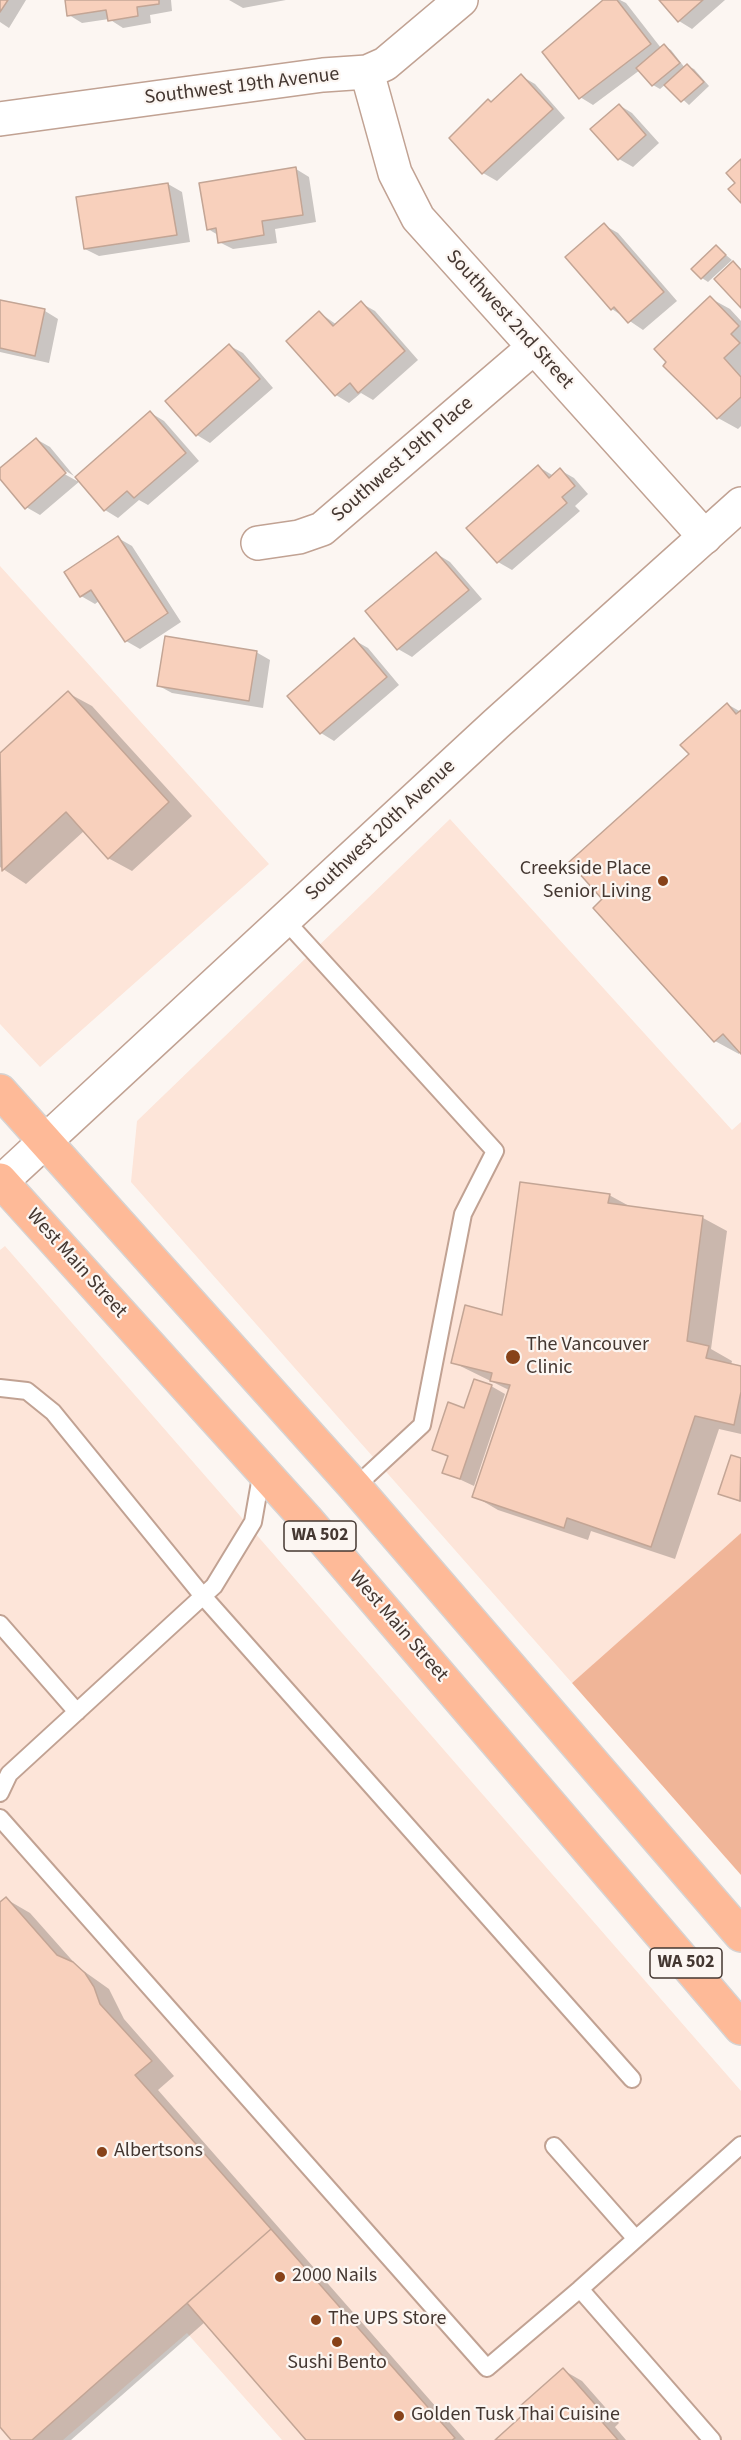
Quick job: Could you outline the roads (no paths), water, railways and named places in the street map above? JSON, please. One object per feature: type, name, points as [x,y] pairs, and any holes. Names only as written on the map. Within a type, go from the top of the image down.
[{"type":"highway","name":"West Main Street","points":[[0,1091],[14,1169],[262,1471],[741,2028]]},
{"type":"highway","name":"West Main Street","points":[[14,1169],[355,1487],[741,1935]]},
{"type":"street","name":"Southwest 19th Avenue","points":[[0,119],[323,75],[367,72],[385,64],[460,0]]},
{"type":"street","name":"Southwest 2nd Street","points":[[367,72],[395,173],[418,218],[705,537]]},
{"type":"street","name":"Southwest 19th Place","points":[[258,543],[299,537],[322,529],[533,348]]},
{"type":"street","name":"Southwest 20th Avenue","points":[[14,1169],[496,724],[741,504]]},
{"type":"lane","points":[[285,920],[495,1151],[463,1214],[422,1425],[355,1487]]},
{"type":"lane","points":[[0,1388],[27,1391],[53,1412],[202,1595],[632,2079]]},
{"type":"lane","points":[[0,1793],[9,1774],[214,1586],[253,1522],[262,1471]]},
{"type":"lane","points":[[0,1624],[77,1712]]},
{"type":"lane","points":[[0,1818],[487,2368],[580,2289],[741,2145]]},
{"type":"lane","points":[[554,2146],[636,2239]]},
{"type":"lane","points":[[580,2289],[712,2440]]},
{"type":"place","name":"Creekside Place Senior Living","points":[[663,881]]},
{"type":"place","name":"The Vancouver Clinic","points":[[513,1357]]},
{"type":"place","name":"Albertsons","points":[[102,2152]]},
{"type":"place","name":"2000 Nails","points":[[280,2277]]},
{"type":"place","name":"The UPS Store","points":[[316,2320]]},
{"type":"place","name":"Sushi Bento","points":[[337,2342]]},
{"type":"place","name":"Golden Tusk Thai Cuisine","points":[[399,2416]]}]
